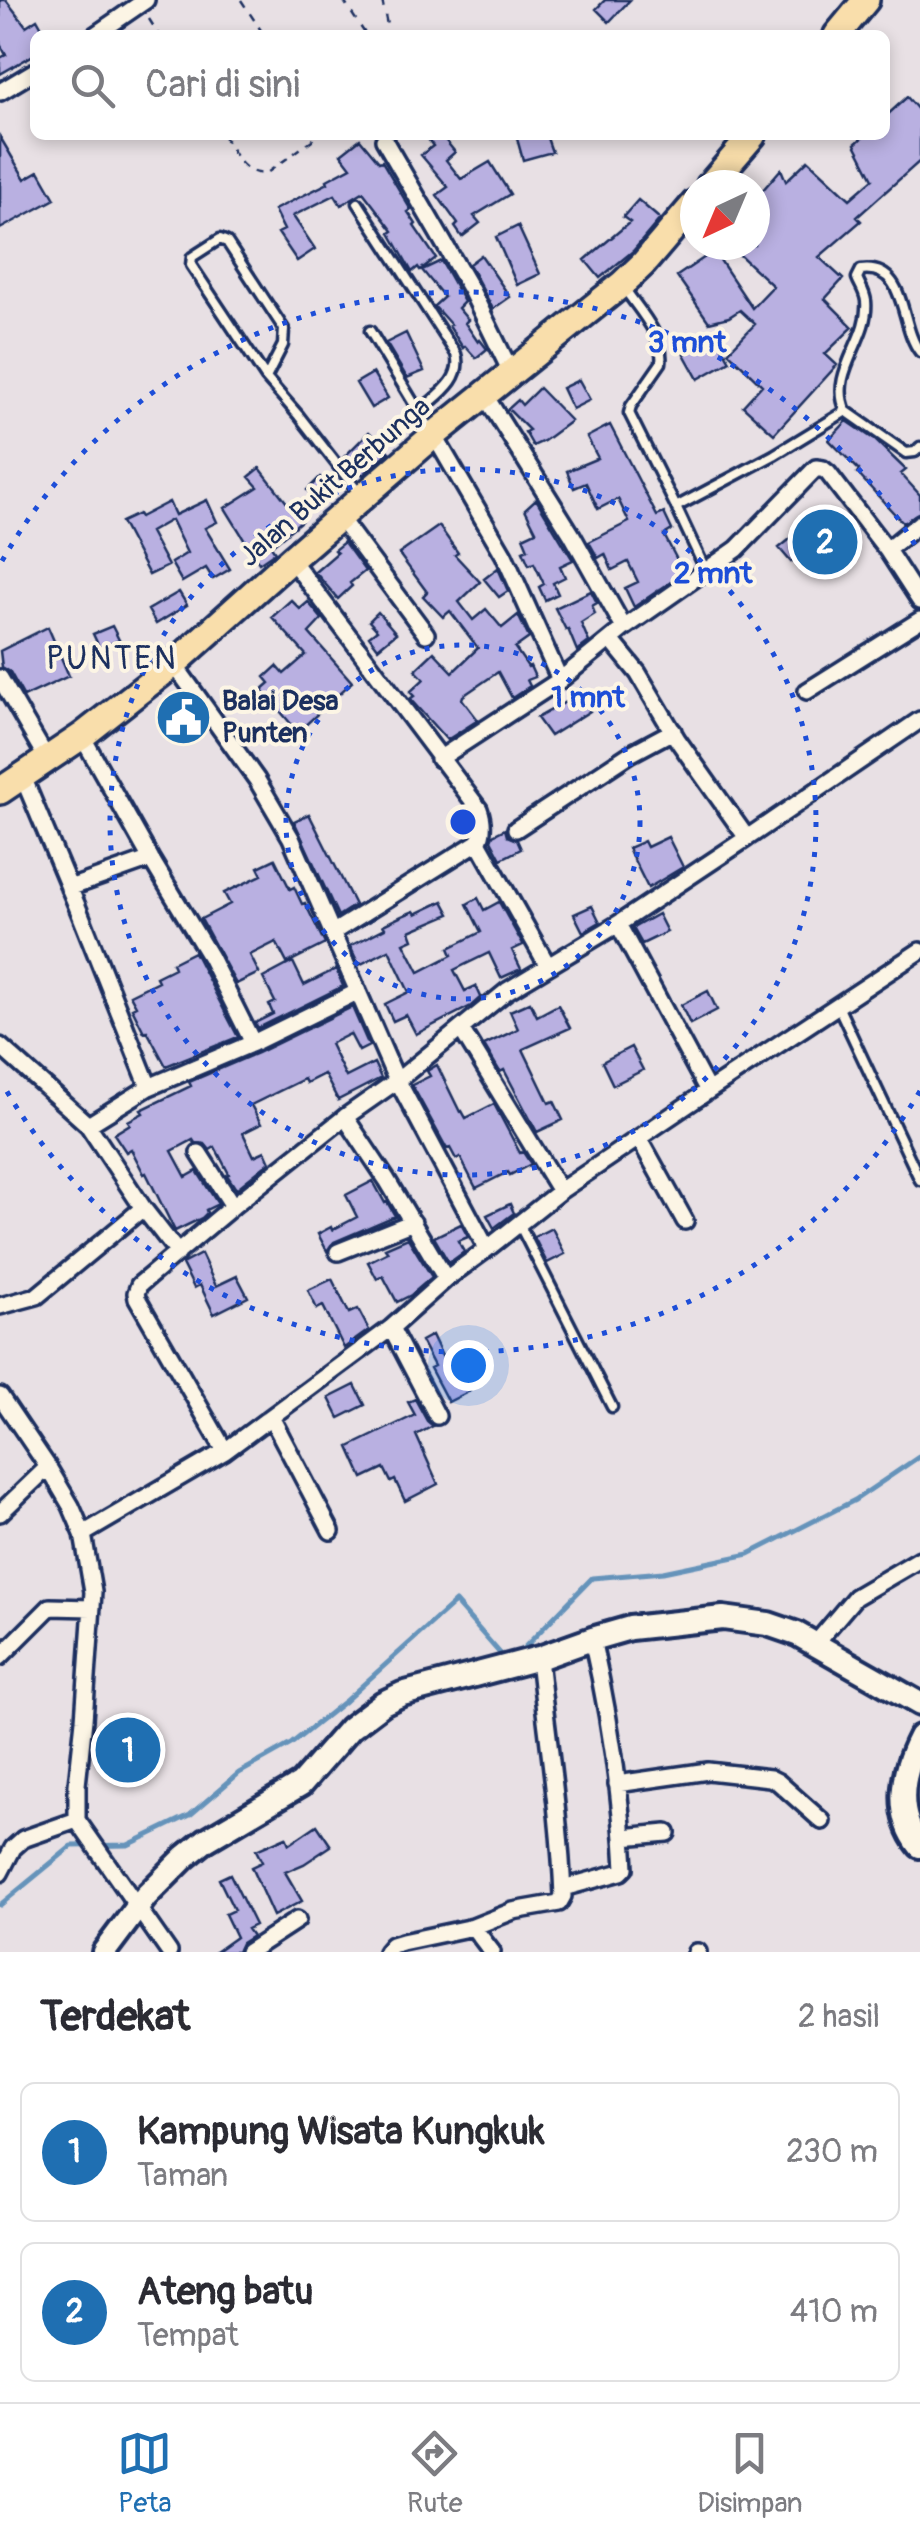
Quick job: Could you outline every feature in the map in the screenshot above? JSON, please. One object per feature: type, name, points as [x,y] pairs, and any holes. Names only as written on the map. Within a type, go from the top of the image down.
[{"type":"main road","points":[[841,30],[862,2]]},
{"type":"main road","points":[[723,170],[748,140]]},
{"type":"main road","name":"Jalan Bukit Berbunga","points":[[0,792],[82,736],[174,664],[362,497],[622,284],[680,221]]},
{"type":"street","points":[[103,30],[143,2]]},
{"type":"street","points":[[0,92],[30,74]]},
{"type":"street","points":[[384,140],[470,290],[511,372]]},
{"type":"street","points":[[484,394],[624,628]]},
{"type":"street","points":[[434,436],[504,555],[560,680]]},
{"type":"street","points":[[439,759],[560,680],[624,628],[750,538],[816,468],[828,473],[920,601]]},
{"type":"street","points":[[339,517],[426,634]]},
{"type":"street","points":[[887,550],[920,523]]},
{"type":"street","points":[[291,559],[479,809],[482,826],[478,842],[548,966]]},
{"type":"street","points":[[807,691],[920,620]]},
{"type":"street","points":[[611,640],[638,673],[672,731],[747,838]]},
{"type":"street","points":[[174,664],[257,780],[291,838],[398,1080],[487,1249]]},
{"type":"street","points":[[0,678],[48,759]]},
{"type":"street","points":[[225,1451],[136,1296],[139,1286],[232,1206],[507,991],[618,924],[920,720]]},
{"type":"street","points":[[516,829],[672,731]]},
{"type":"street","points":[[82,736],[210,957],[253,1043]]},
{"type":"street","points":[[22,777],[148,1086]]},
{"type":"street","points":[[332,933],[478,842]]},
{"type":"street","points":[[69,888],[151,859]]},
{"type":"street","points":[[618,924],[708,1091]]},
{"type":"street","points":[[83,1534],[225,1451],[391,1328],[446,1278],[560,1191],[920,951]]},
{"type":"street","points":[[88,1125],[148,1086],[253,1043],[357,992]]},
{"type":"street","points":[[461,1029],[560,1191]]},
{"type":"street","points":[[0,1046],[88,1125],[178,1253]]},
{"type":"street","points":[[345,1117],[446,1278]]},
{"type":"street","points":[[639,1138],[685,1220]]},
{"type":"street","points":[[199,1152],[232,1206]]},
{"type":"street","points":[[0,1306],[36,1296],[143,1208]]},
{"type":"street","points":[[338,1252],[413,1222]]},
{"type":"street","points":[[391,1328],[436,1416]]},
{"type":"street","points":[[0,1396],[71,1506],[83,1534],[92,1608],[77,1785],[81,1827],[169,1952]]},
{"type":"street","points":[[271,1416],[331,1531]]},
{"type":"street","points":[[0,1514],[48,1468]]},
{"type":"street","points":[[816,1643],[861,1592],[920,1560]]},
{"type":"street","points":[[0,1657],[50,1607],[92,1608]]},
{"type":"street","points":[[104,1952],[138,1907],[185,1856],[306,1780],[350,1728],[402,1694],[538,1658],[630,1628],[724,1618],[768,1624],[816,1643],[920,1704]]},
{"type":"street","points":[[563,1888],[624,1871],[605,1695],[592,1638]]},
{"type":"street","points":[[386,1952],[392,1944],[473,1927],[513,1910],[559,1903],[563,1896],[556,1794],[538,1658]]},
{"type":"street","points":[[920,1737],[903,1784],[904,1818],[920,1846]]},
{"type":"street","points":[[617,1784],[708,1771],[770,1778],[822,1821]]},
{"type":"street","points":[[0,1873],[18,1843],[81,1827]]},
{"type":"street","points":[[623,1838],[667,1833]]},
{"type":"street","points":[[248,1952],[297,1920]]},
{"type":"street","points":[[473,1927],[492,1952]]},
{"type":"lane","points":[[358,203],[460,366],[455,378],[419,412]]},
{"type":"lane","points":[[266,378],[282,345],[284,330],[228,242],[220,239],[192,257],[190,263],[266,378],[362,497]]},
{"type":"lane","points":[[920,352],[910,338],[902,302],[891,280],[879,271],[861,270],[857,278],[865,294],[864,326],[841,384],[841,400],[846,410],[906,453],[920,448]]},
{"type":"lane","points":[[622,284],[662,350],[661,363],[629,411],[706,571]]},
{"type":"lane","points":[[370,332],[434,436]]},
{"type":"lane","points":[[676,507],[846,410]]},
{"type":"lane","points":[[838,1006],[920,1180]]},
{"type":"lane","points":[[519,1224],[612,1407]]},
{"type":"path","points":[[241,0],[261,30]]},
{"type":"path","points":[[343,0],[363,30]]},
{"type":"path","points":[[382,0],[388,30]]},
{"type":"path","points":[[143,2],[157,30]]},
{"type":"path","points":[[226,140],[246,169],[259,175],[312,140]]},
{"type":"building","points":[[0,0],[6,0],[26,26],[37,19],[43,30],[30,30],[30,57],[0,74],[0,58],[6,55],[0,44]]},
{"type":"building","points":[[605,0],[630,0],[609,22],[596,9]]},
{"type":"building","points":[[907,97],[920,112],[920,161],[819,257],[843,279],[825,299],[853,327],[825,354],[837,365],[774,434],[743,406],[762,385],[728,352],[755,324],[740,310],[709,322],[677,276],[701,260],[720,260],[752,308],[773,286],[745,260],[770,260],[770,182],[781,169],[786,181],[808,160],[850,199],[873,179],[855,144],[859,140],[890,140],[890,112]]},
{"type":"building","points":[[0,137],[25,179],[39,171],[55,199],[0,229]]},
{"type":"building","points":[[361,140],[382,161],[411,210],[408,212],[414,226],[436,258],[412,272],[390,233],[393,231],[363,192],[341,205],[335,195],[293,216],[315,249],[297,261],[278,233],[284,230],[274,210],[351,167],[341,154]]},
{"type":"building","points":[[429,140],[445,140],[455,152],[446,160],[461,179],[490,162],[510,194],[474,216],[480,223],[462,237],[455,227],[458,224],[437,195],[448,187],[421,155],[433,146]]},
{"type":"building","points":[[517,140],[548,140],[552,152],[523,160]]},
{"type":"building","points":[[638,200],[660,219],[633,251],[600,278],[585,260],[630,222],[623,217]]},
{"type":"building","points":[[518,226],[540,274],[517,285],[496,237]]},
{"type":"building","points":[[481,255],[510,297],[493,309],[469,264]]},
{"type":"building","points":[[441,261],[464,302],[458,308],[468,320],[465,323],[487,349],[476,358],[463,348],[451,325],[434,306],[444,297],[422,270]]},
{"type":"building","points":[[406,333],[424,371],[407,378],[386,343]]},
{"type":"building","points":[[715,335],[730,361],[698,379],[684,354]]},
{"type":"building","points":[[373,373],[388,398],[371,408],[356,383]]},
{"type":"building","points":[[579,380],[590,400],[572,409],[562,388]]},
{"type":"building","points":[[539,388],[571,421],[533,446],[525,432],[529,430],[508,409],[518,400],[522,405]]},
{"type":"building","points":[[847,421],[875,440],[906,470],[901,474],[920,495],[920,512],[903,523],[829,440]]},
{"type":"building","points":[[610,425],[657,516],[664,513],[672,530],[664,535],[684,573],[634,607],[625,588],[638,582],[628,562],[612,570],[605,554],[598,558],[589,542],[629,522],[618,499],[598,509],[586,483],[574,488],[567,471],[598,458],[587,437]]},
{"type":"building","points":[[369,432],[389,452],[363,475],[344,457]]},
{"type":"building","points":[[260,468],[301,521],[271,546],[275,552],[259,563],[225,508],[258,487],[249,477]]},
{"type":"building","points":[[320,477],[332,490],[319,502],[307,490]]},
{"type":"building","points":[[536,499],[573,560],[560,566],[565,577],[553,583],[558,594],[545,600],[539,587],[544,584],[523,551],[528,549],[523,537],[536,531],[525,509]]},
{"type":"building","points":[[207,500],[217,522],[205,528],[230,569],[213,579],[206,568],[182,582],[171,563],[187,553],[171,520],[150,532],[168,566],[149,575],[121,522],[169,502],[175,515]]},
{"type":"building","points":[[439,526],[458,553],[455,555],[480,582],[459,602],[473,620],[486,609],[502,628],[518,615],[529,638],[515,648],[535,677],[527,680],[530,686],[512,698],[498,672],[463,696],[478,720],[447,740],[410,699],[414,696],[410,692],[424,679],[415,670],[434,652],[453,672],[478,648],[450,611],[443,617],[423,596],[427,592],[399,554]]},
{"type":"building","points":[[805,527],[816,542],[791,562],[779,548]]},
{"type":"building","points":[[344,542],[365,571],[338,599],[315,572]]},
{"type":"building","points":[[498,568],[508,591],[499,597],[484,579]]},
{"type":"building","points":[[591,591],[597,603],[592,606],[595,614],[581,623],[589,642],[577,651],[555,608]]},
{"type":"building","points":[[179,592],[187,605],[156,624],[148,610]]},
{"type":"building","points":[[291,600],[300,609],[308,602],[322,619],[309,633],[352,682],[298,732],[262,690],[270,683],[265,677],[277,666],[284,674],[306,655],[272,617]]},
{"type":"building","points":[[378,612],[396,633],[378,648],[369,636],[377,630],[369,621]]},
{"type":"building","points":[[112,626],[119,640],[100,649],[93,634]]},
{"type":"building","points":[[48,627],[69,676],[24,697],[10,672],[2,667],[0,651]]},
{"type":"building","points":[[580,694],[590,711],[550,736],[537,718]]},
{"type":"building","points":[[309,814],[355,905],[338,916],[294,821]]},
{"type":"building","points":[[505,829],[521,849],[501,859],[491,840]]},
{"type":"building","points":[[668,837],[683,867],[648,888],[628,848],[644,841],[647,847]]},
{"type":"building","points":[[275,859],[290,889],[294,887],[302,904],[305,903],[325,944],[287,963],[276,942],[250,955],[259,973],[236,984],[201,919],[230,904],[224,893],[262,875],[258,867]]},
{"type":"building","points":[[478,898],[484,910],[499,902],[523,945],[512,950],[521,969],[501,978],[489,953],[454,970],[465,991],[476,986],[481,997],[471,1006],[416,1034],[406,1015],[393,1021],[385,1004],[409,992],[389,950],[359,965],[350,946],[385,928],[383,925],[443,901],[450,914],[410,931],[413,939],[404,943],[419,972],[452,955],[449,948],[481,932],[467,904]]},
{"type":"building","points":[[592,906],[600,922],[583,932],[574,914]]},
{"type":"building","points":[[658,914],[667,932],[642,944],[633,928]]},
{"type":"building","points":[[194,952],[238,1037],[166,1066],[147,1031],[144,1032],[130,995],[158,981],[156,977],[174,968],[172,963]]},
{"type":"building","points":[[293,962],[304,985],[336,969],[343,986],[258,1028],[255,1023],[273,1014],[269,1005],[275,1002],[263,978]]},
{"type":"building","points":[[708,991],[717,1010],[690,1024],[681,1005]]},
{"type":"building","points":[[530,1002],[537,1016],[558,1005],[570,1028],[523,1049],[549,1103],[554,1101],[563,1120],[537,1132],[504,1070],[500,1072],[484,1045],[518,1029],[510,1011]]},
{"type":"building","points":[[352,1007],[369,1046],[359,1051],[350,1034],[330,1044],[346,1077],[374,1063],[381,1078],[338,1100],[324,1074],[306,1083],[304,1079],[251,1105],[261,1124],[243,1133],[254,1156],[265,1151],[270,1162],[236,1189],[215,1147],[210,1150],[193,1140],[172,1151],[186,1177],[197,1171],[218,1204],[206,1210],[202,1218],[175,1231],[131,1149],[126,1152],[114,1134],[143,1113],[141,1110],[191,1086],[189,1082]]},
{"type":"building","points":[[631,1047],[643,1070],[613,1085],[602,1062]]},
{"type":"building","points":[[437,1065],[460,1112],[466,1118],[494,1104],[520,1153],[531,1164],[476,1188],[460,1157],[456,1159],[447,1149],[412,1085],[430,1076],[427,1071]]},
{"type":"building","points":[[373,1181],[395,1216],[334,1242],[327,1251],[318,1234],[357,1217],[346,1195]]},
{"type":"building","points":[[510,1204],[514,1213],[494,1228],[487,1215]]},
{"type":"building","points":[[461,1224],[468,1237],[458,1241],[464,1252],[449,1263],[434,1237]]},
{"type":"building","points":[[552,1228],[565,1254],[547,1263],[534,1237]]},
{"type":"building","points":[[408,1238],[432,1277],[397,1302],[383,1276],[377,1279],[368,1262],[388,1252],[385,1248]]},
{"type":"building","points":[[201,1254],[216,1286],[237,1276],[248,1297],[214,1314],[200,1285],[194,1288],[182,1264]]},
{"type":"building","points":[[332,1279],[349,1313],[358,1309],[369,1330],[344,1348],[323,1306],[317,1309],[308,1290]]},
{"type":"building","points":[[432,1335],[452,1377],[461,1373],[470,1391],[448,1402],[421,1341]]},
{"type":"building","points":[[355,1385],[365,1405],[339,1418],[329,1398]]},
{"type":"building","points":[[415,1399],[433,1426],[416,1435],[438,1484],[405,1501],[384,1468],[363,1478],[349,1447],[415,1415],[408,1402]]},
{"type":"building","points":[[317,1825],[331,1846],[285,1872],[302,1901],[273,1916],[251,1867],[262,1862],[256,1850],[286,1837],[289,1844]]},
{"type":"building","points":[[230,1874],[255,1925],[247,1929],[252,1936],[241,1943],[237,1952],[215,1952],[236,1937],[225,1914],[234,1910],[219,1879]]},
{"type":"waterway","points":[[518,1654],[592,1578],[663,1572],[749,1554],[855,1500],[920,1456]]},
{"type":"waterway","points":[[0,1905],[72,1846],[128,1845],[190,1815],[239,1773],[291,1744],[345,1701],[455,1602],[504,1658]]},
{"type":"place","name":"Ateng batu","points":[[825,542]]},
{"type":"place","name":"Balai Desa Punten","points":[[183,717]]},
{"type":"place","name":"Kampung Wisata Kungkuk","points":[[128,1750]]},
{"type":"district","name":"PUNTEN","points":[[112,659]]}]
